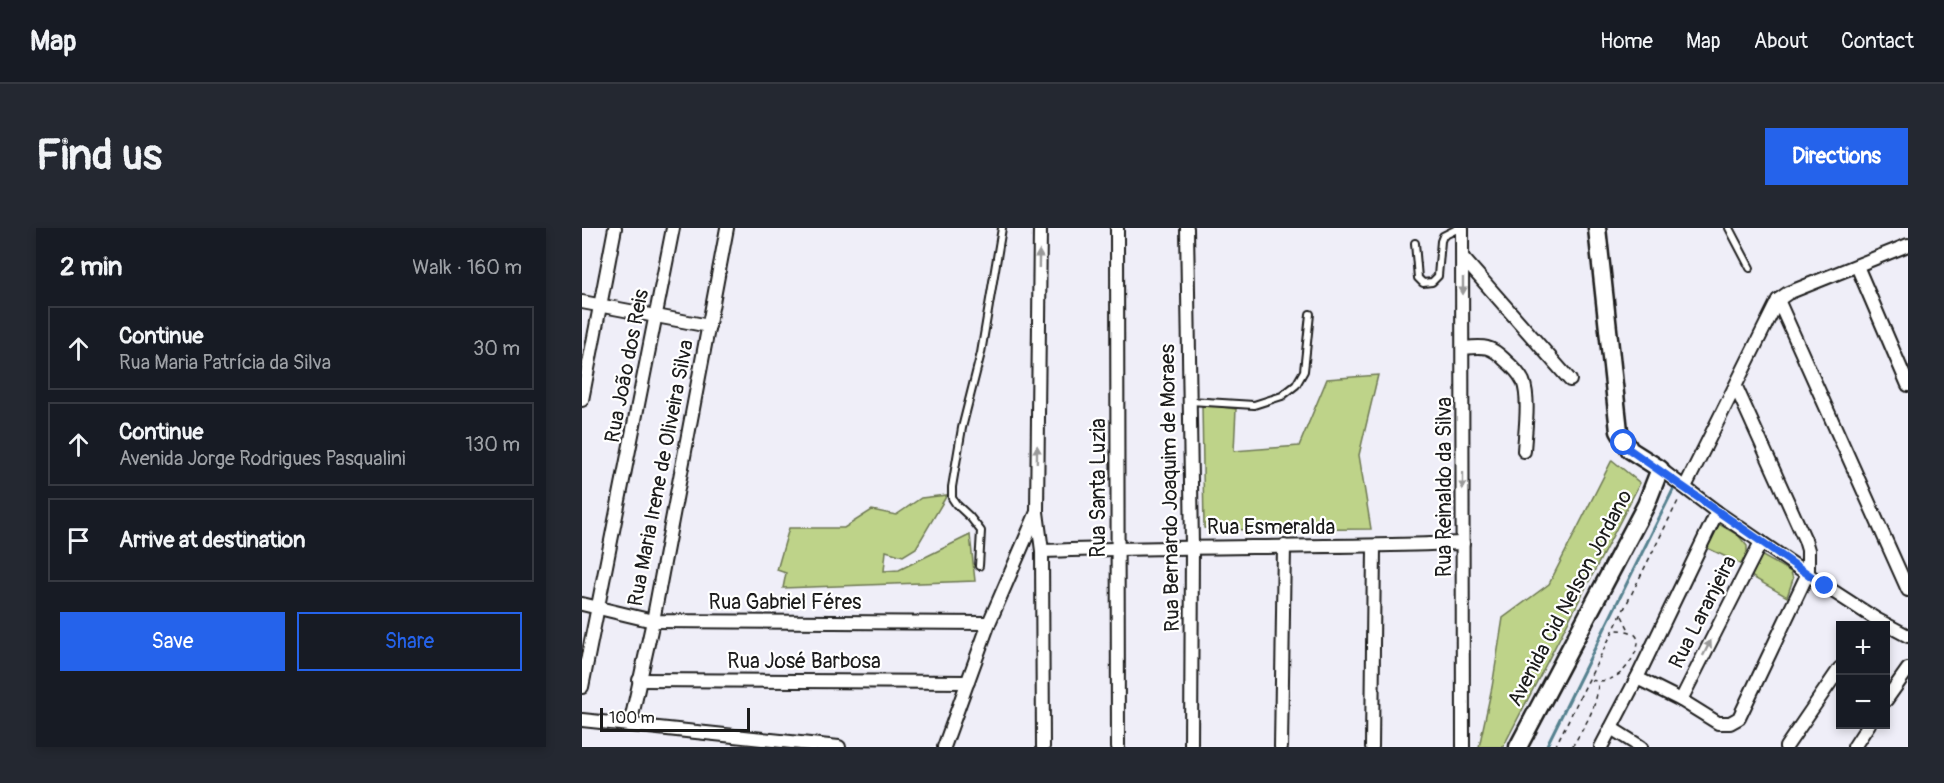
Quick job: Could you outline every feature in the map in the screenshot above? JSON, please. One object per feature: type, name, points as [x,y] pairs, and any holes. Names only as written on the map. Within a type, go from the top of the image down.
[{"type":"street","points":[[582,400],[615,228]]},
{"type":"street","name":"Rua João dos Reis","points":[[582,687],[673,228]]},
{"type":"street","name":"Rua Maria Irene de Oliveira Silva","points":[[630,725],[727,228]]},
{"type":"street","points":[[1040,228],[1036,512],[1042,551],[1043,747]]},
{"type":"street","name":"Rua Santa Luzia","points":[[1117,228],[1118,747]]},
{"type":"street","name":"Rua Bernardo Joaquim de Moraes","points":[[1187,228],[1192,546],[1191,747]]},
{"type":"street","name":"Rua Reinaldo da Silva","points":[[1461,228],[1463,258],[1463,747]]},
{"type":"street","points":[[1597,228],[1618,431],[1630,450],[1808,573],[1873,621]]},
{"type":"street","points":[[1685,487],[1736,387],[1772,308],[1778,300],[1788,293],[1908,245]]},
{"type":"street","points":[[1463,258],[1570,380]]},
{"type":"street","points":[[1857,266],[1908,385]]},
{"type":"street","points":[[1778,300],[1908,590]]},
{"type":"street","points":[[582,302],[709,326]]},
{"type":"street","points":[[1463,348],[1481,346],[1491,348],[1523,380],[1526,395],[1524,451]]},
{"type":"street","points":[[1637,678],[1681,700],[1719,723],[1730,723],[1739,718],[1808,573],[1808,550],[1805,540],[1736,387]]},
{"type":"street","name":"Avenida Cid Nelson Jordano","points":[[1518,747],[1646,505],[1660,470]]},
{"type":"street","points":[[944,747],[989,623],[1036,512]]},
{"type":"street","points":[[1601,747],[1717,512]]},
{"type":"street","name":"Rua Laranjeira","points":[[1681,700],[1761,542]]},
{"type":"street","name":"Rua Esmeralda","points":[[1042,551],[1192,546],[1374,546],[1464,543]]},
{"type":"street","points":[[1281,747],[1284,546]]},
{"type":"street","points":[[1372,747],[1374,546]]},
{"type":"street","name":"Rua Gabriel Féres","points":[[582,604],[598,606],[652,621],[989,623]]},
{"type":"street","points":[[1890,629],[1908,636]]},
{"type":"street","points":[[1890,694],[1908,669]]},
{"type":"street","points":[[1786,747],[1836,674]]},
{"type":"street","name":"Rua José Barbosa","points":[[639,680],[968,681]]},
{"type":"street","points":[[954,747],[955,718]]},
{"type":"street","points":[[582,720],[839,747]]},
{"type":"street","points":[[1611,728],[1641,747]]},
{"type":"street","points":[[1854,747],[1866,729]]},
{"type":"lane","points":[[979,566],[981,531],[952,498],[952,487],[962,428],[981,352],[1002,228]]},
{"type":"lane","points":[[1415,243],[1418,278],[1423,283],[1432,282],[1438,276],[1443,236],[1461,228]]},
{"type":"lane","points":[[1729,228],[1750,268]]},
{"type":"lane","points":[[1189,401],[1254,405],[1282,396],[1296,385],[1304,371],[1310,314]]},
{"type":"path","points":[[1555,747],[1685,487]]},
{"type":"path","points":[[1590,680],[1598,681],[1616,677],[1628,666],[1639,646],[1638,637],[1630,631],[1622,615]]},
{"type":"path","points":[[1614,630],[1630,631]]},
{"type":"path","points":[[1572,747],[1587,722],[1595,702],[1598,681]]},
{"type":"green space","points":[[1378,375],[1359,455],[1371,529],[1204,528],[1202,404],[1236,409],[1234,451],[1299,446],[1327,379]]},
{"type":"green space","points":[[1612,460],[1640,483],[1503,747],[1479,747],[1492,687],[1503,618],[1549,584]]},
{"type":"green space","points":[[947,495],[916,548],[903,556],[886,551],[884,571],[899,570],[970,535],[975,581],[783,588],[786,573],[777,570],[789,528],[844,528],[872,510],[896,515],[921,498]]},
{"type":"green space","points":[[1717,523],[1738,535],[1747,546],[1747,552],[1741,564],[1705,547]]},
{"type":"green space","points":[[1759,554],[1791,572],[1793,579],[1787,597],[1749,575]]},
{"type":"waterway","points":[[1546,747],[1674,488]]},
{"type":"route","points":[[1624,443],[1630,450],[1717,512],[1825,586]]}]
